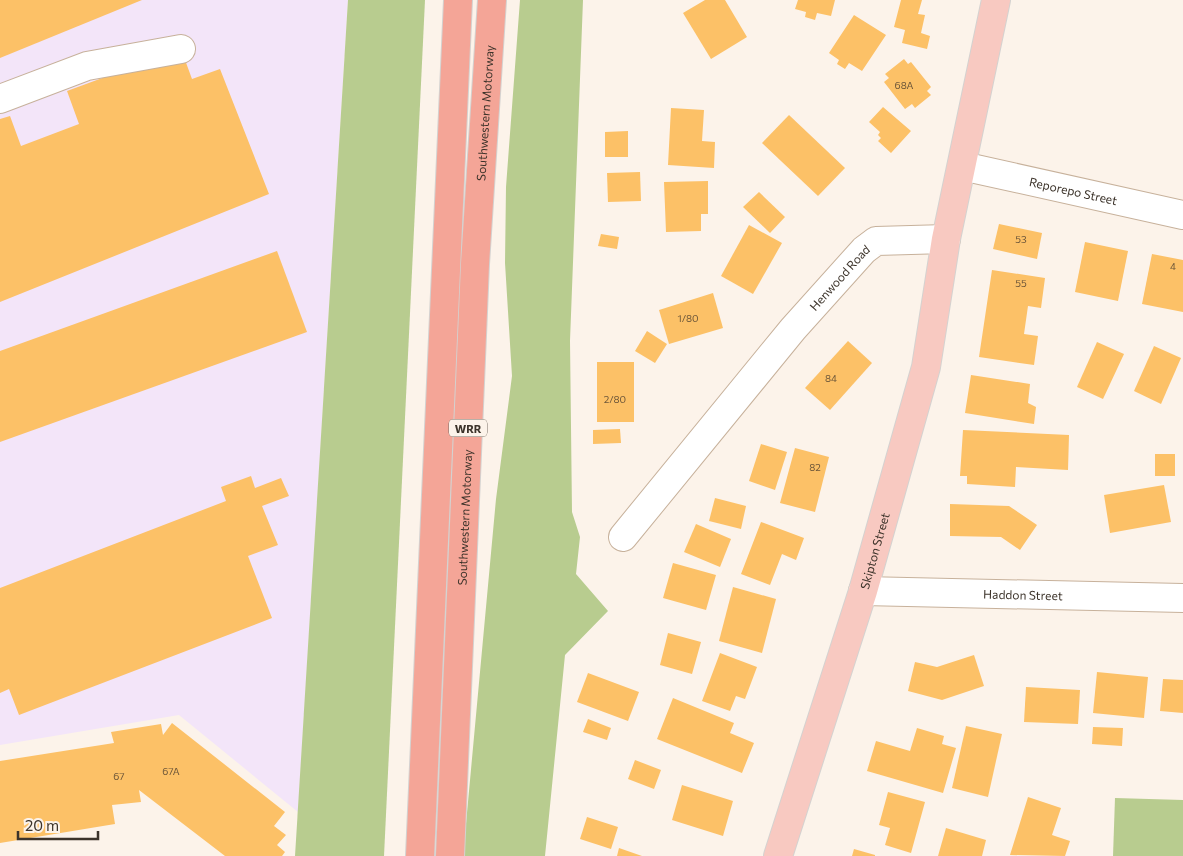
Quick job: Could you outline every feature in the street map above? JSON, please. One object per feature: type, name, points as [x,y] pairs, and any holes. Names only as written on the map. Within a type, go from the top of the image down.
[{"type":"highway","name":"WRR","points":[[420,856],[458,0]]},
{"type":"highway","name":"Southwestern Motorway","points":[[450,856],[475,264],[492,0]]},
{"type":"main road","points":[[946,240],[996,0]]},
{"type":"main road","name":"Skipton Street","points":[[778,856],[863,591],[926,367],[946,240]]},
{"type":"street","points":[[0,99],[87,66],[181,49]]},
{"type":"street","name":"Reporepo Street","points":[[962,166],[1183,214]]},
{"type":"street","name":"Henwood Road","points":[[623,537],[792,329],[864,250],[876,241],[946,240]]},
{"type":"street","name":"Haddon Street","points":[[863,591],[1183,598]]},
{"type":"shaded area","points":[[0,0],[348,0],[298,812],[179,715],[0,745]]},
{"type":"green space","points":[[348,0],[425,0],[384,856],[295,856]]},
{"type":"green space","points":[[520,0],[583,0],[570,341],[572,512],[580,537],[576,574],[608,611],[565,655],[545,856],[463,856],[496,499],[512,376],[505,263],[506,187]]},
{"type":"green space","points":[[1115,798],[1183,800],[1183,856],[1113,856]]},
{"type":"building","points":[[0,0],[142,0],[0,58]]},
{"type":"building","points":[[705,0],[725,0],[747,37],[711,59],[683,13]]},
{"type":"building","points":[[798,0],[835,0],[831,16],[817,13],[815,20],[805,17],[806,12],[795,9]]},
{"type":"building","points":[[901,0],[922,0],[918,14],[925,15],[921,33],[930,36],[927,49],[902,43],[905,30],[894,27]]},
{"type":"building","points":[[854,15],[886,35],[862,71],[849,63],[845,69],[837,64],[839,60],[829,53]]},
{"type":"building","points":[[181,49],[192,79],[220,69],[269,194],[0,302],[0,119],[10,116],[21,146],[79,124],[67,91]]},
{"type":"building","points":[[904,59],[908,64],[911,62],[931,87],[927,91],[931,95],[915,108],[912,104],[905,109],[884,82],[889,78],[885,74]]},
{"type":"building","points":[[883,107],[911,131],[891,153],[878,141],[881,138],[878,135],[880,132],[869,122]]},
{"type":"building","points":[[671,108],[704,110],[702,141],[715,142],[714,168],[668,165]]},
{"type":"building","points":[[789,115],[845,168],[818,196],[762,143]]},
{"type":"building","points":[[628,131],[628,157],[605,157],[605,132]]},
{"type":"building","points":[[640,172],[641,201],[608,202],[607,173]]},
{"type":"building","points":[[708,181],[708,214],[701,214],[701,231],[666,232],[664,182]]},
{"type":"building","points":[[759,192],[785,217],[770,233],[743,207]]},
{"type":"building","points":[[999,224],[1042,233],[1037,259],[993,249]]},
{"type":"building","points":[[749,225],[782,243],[753,294],[721,276]]},
{"type":"building","points":[[601,234],[619,237],[617,249],[598,246]]},
{"type":"building","points":[[1085,242],[1128,251],[1118,301],[1075,292]]},
{"type":"building","points":[[277,251],[307,332],[0,442],[0,351]]},
{"type":"building","points":[[1152,254],[1183,260],[1183,312],[1142,304]]},
{"type":"building","points":[[992,270],[1045,278],[1041,308],[1028,306],[1024,334],[1038,336],[1034,365],[979,357]]},
{"type":"building","points":[[713,293],[723,328],[669,344],[659,310]]},
{"type":"building","points":[[647,331],[667,344],[655,363],[635,351]]},
{"type":"building","points":[[848,341],[872,363],[830,410],[805,388]]},
{"type":"building","points":[[1097,342],[1124,354],[1103,399],[1077,387]]},
{"type":"building","points":[[1154,346],[1181,358],[1161,404],[1134,391]]},
{"type":"building","points":[[597,362],[634,362],[634,422],[597,422]]},
{"type":"building","points":[[971,375],[1030,384],[1028,403],[1036,407],[1034,424],[965,413]]},
{"type":"building","points":[[620,429],[621,443],[593,444],[593,430]]},
{"type":"building","points":[[963,430],[1069,435],[1068,470],[1016,467],[1015,487],[967,484],[967,476],[960,476]]},
{"type":"building","points":[[761,444],[787,452],[775,490],[749,481]]},
{"type":"building","points":[[795,448],[829,457],[815,512],[780,503]]},
{"type":"building","points":[[1155,454],[1175,454],[1175,476],[1155,476]]},
{"type":"building","points":[[251,476],[255,488],[281,478],[289,496],[262,506],[278,545],[248,556],[272,618],[19,715],[9,689],[0,693],[0,588],[226,501],[221,487]]},
{"type":"building","points":[[1164,485],[1171,522],[1110,533],[1104,495]]},
{"type":"building","points":[[715,498],[746,506],[741,529],[709,521]]},
{"type":"building","points":[[950,504],[1009,506],[1037,525],[1020,550],[1001,537],[950,536]]},
{"type":"building","points":[[761,522],[804,538],[796,560],[782,554],[770,585],[741,574]]},
{"type":"building","points":[[696,524],[731,539],[720,567],[684,552]]},
{"type":"building","points":[[673,563],[716,575],[706,610],[663,598]]},
{"type":"building","points":[[733,587],[776,599],[762,653],[719,641]]},
{"type":"building","points":[[668,633],[701,642],[692,674],[660,665]]},
{"type":"building","points":[[720,653],[757,667],[745,699],[736,696],[730,711],[702,701]]},
{"type":"building","points":[[974,655],[984,686],[942,700],[908,691],[915,662],[937,667]]},
{"type":"building","points":[[1097,672],[1148,677],[1144,718],[1093,713]]},
{"type":"building","points":[[588,673],[639,692],[628,721],[577,702]]},
{"type":"building","points":[[1163,679],[1183,680],[1183,713],[1160,711]]},
{"type":"building","points":[[1026,687],[1080,690],[1078,724],[1024,722]]},
{"type":"building","points":[[673,698],[734,723],[730,733],[754,743],[742,773],[657,739]]},
{"type":"building","points":[[588,719],[611,728],[607,740],[583,732]]},
{"type":"building","points":[[172,723],[285,812],[274,826],[286,835],[277,845],[285,852],[282,856],[225,856],[139,790],[141,802],[112,805],[115,824],[0,843],[0,761],[114,743],[111,732],[161,724],[163,735]]},
{"type":"building","points":[[966,726],[1002,734],[988,797],[952,788]]},
{"type":"building","points":[[1093,727],[1123,728],[1122,746],[1092,744]]},
{"type":"building","points":[[917,728],[944,736],[942,744],[956,748],[943,793],[867,771],[876,741],[910,751]]},
{"type":"building","points":[[635,760],[661,770],[654,789],[628,779]]},
{"type":"building","points":[[682,785],[733,801],[723,836],[672,820]]},
{"type":"building","points":[[888,792],[925,802],[911,853],[885,845],[890,828],[879,825]]},
{"type":"building","points":[[1028,797],[1061,808],[1052,835],[1070,841],[1065,856],[1010,855]]},
{"type":"building","points":[[587,817],[618,827],[611,849],[580,839]]},
{"type":"building","points":[[946,828],[986,840],[982,856],[938,856]]},
{"type":"building","points":[[619,848],[642,856],[617,856]]},
{"type":"building","points":[[854,849],[875,855],[875,856],[852,856]]}]
